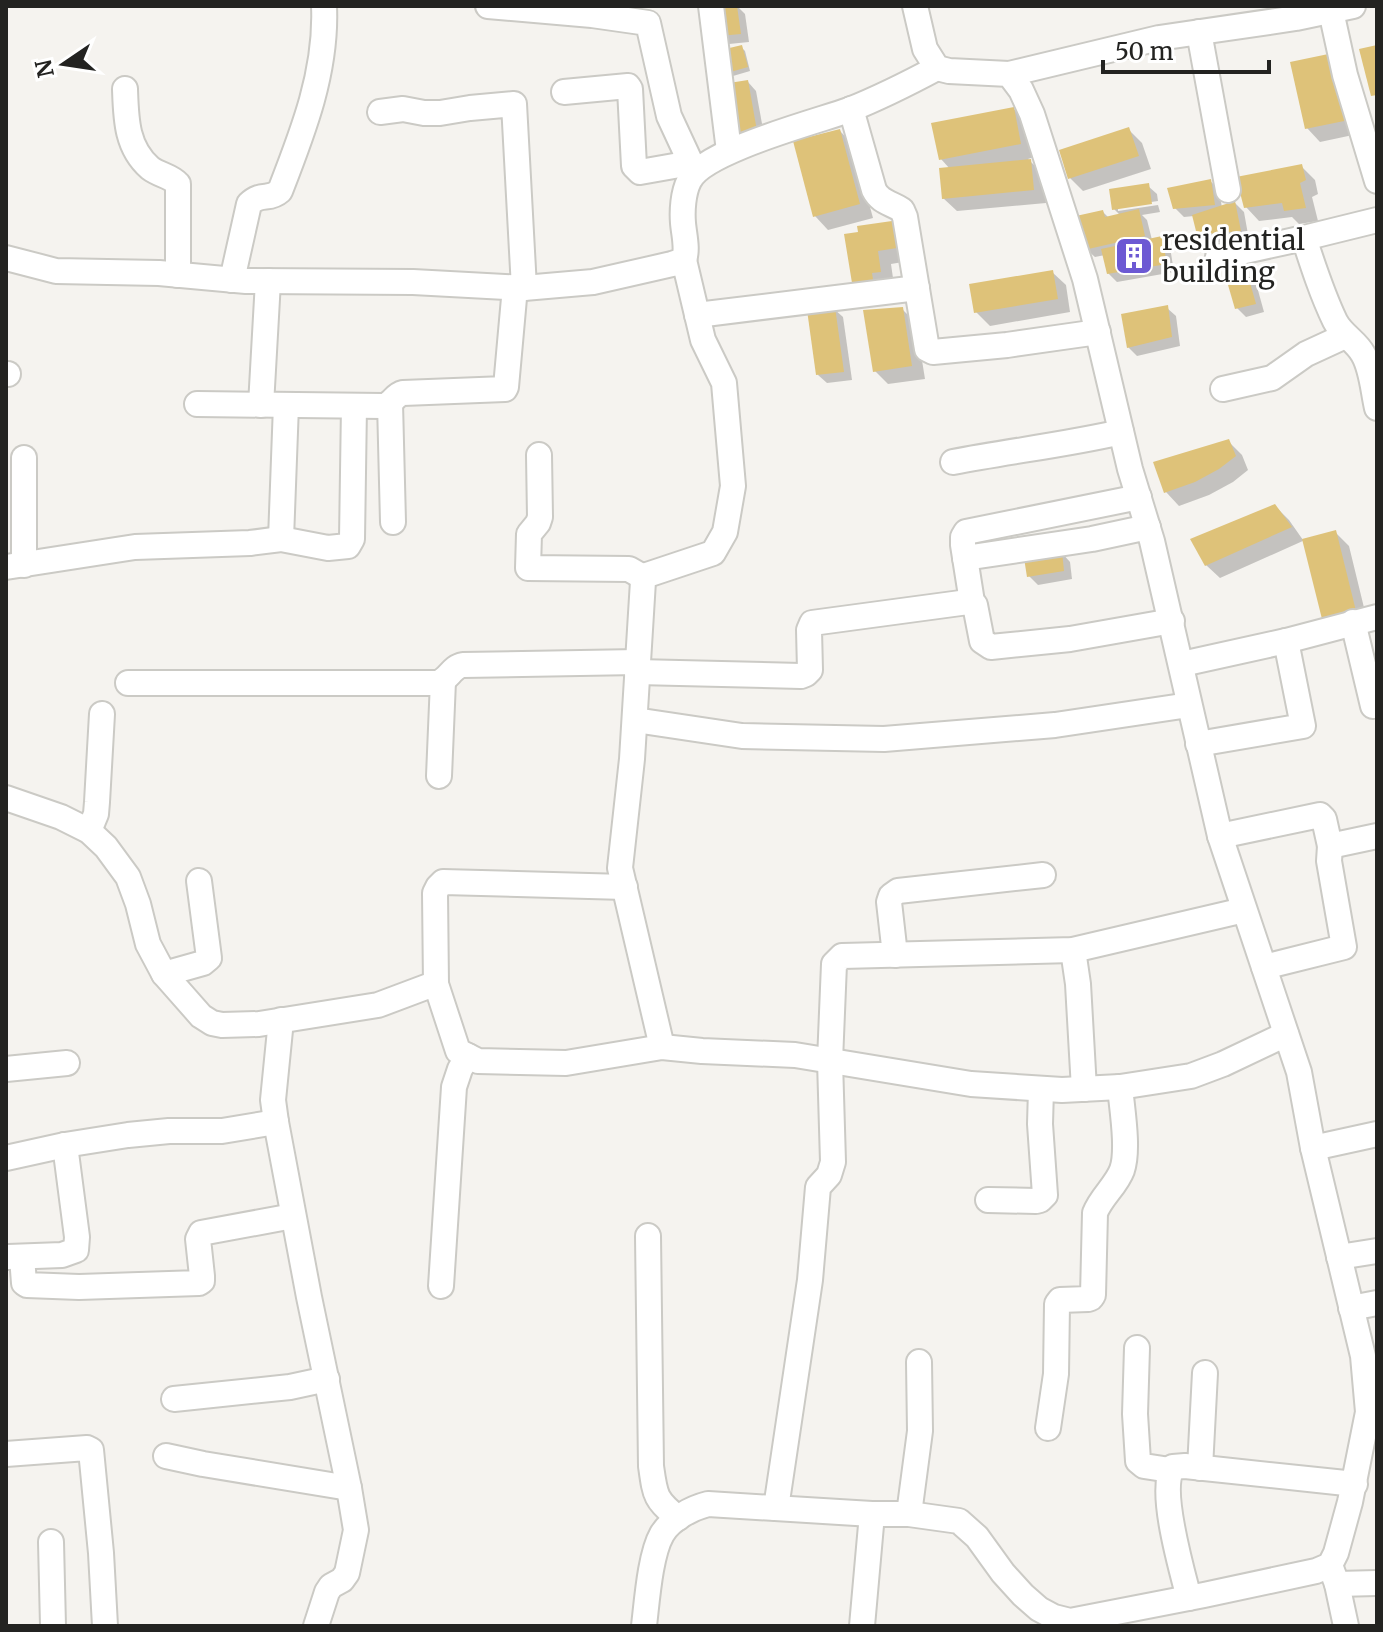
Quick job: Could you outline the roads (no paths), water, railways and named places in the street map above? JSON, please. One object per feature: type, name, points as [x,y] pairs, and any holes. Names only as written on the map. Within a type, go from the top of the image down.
[{"type":"street","points":[[232,280],[249,204],[255,197],[274,196],[280,191],[304,131],[320,62],[324,6]]},
{"type":"street","points":[[488,6],[648,23],[669,116],[693,167],[686,188],[682,221],[684,260],[703,340],[724,383],[733,486],[725,532],[713,553],[643,577],[629,569],[528,568],[529,534],[540,517],[539,455]]},
{"type":"street","points":[[711,6],[729,151]]},
{"type":"street","points":[[915,6],[925,49],[937,68]]},
{"type":"street","points":[[564,92],[628,86],[636,170],[693,167],[729,151],[851,109],[937,68],[1009,74],[1105,50],[1294,12],[1342,9],[1345,75],[1377,181]]},
{"type":"street","points":[[1199,32],[1228,190]]},
{"type":"street","points":[[1009,74],[1021,90],[1032,114],[1085,279],[1121,432],[1172,621],[1220,836],[1299,1072],[1313,1148],[1351,1308],[1370,1356],[1368,1412],[1355,1484],[1333,1575],[1346,1626]]},
{"type":"street","points":[[125,89],[126,125],[132,143],[148,166],[176,180],[178,184],[178,275]]},
{"type":"street","points":[[197,404],[383,406],[403,393],[505,389],[519,288],[514,104],[440,113],[403,109],[380,112]]},
{"type":"street","points":[[851,109],[878,197],[902,210],[905,217],[927,349],[933,352],[1007,345],[1098,332]]},
{"type":"street","points":[[1218,257],[1377,220]]},
{"type":"street","points":[[1304,238],[1339,329],[1359,348],[1366,361],[1377,408]]},
{"type":"street","points":[[6,258],[56,271],[232,280],[413,282],[519,288],[593,282],[684,260]]},
{"type":"street","points":[[261,405],[268,281]]},
{"type":"street","points":[[697,315],[917,288]]},
{"type":"street","points":[[1223,389],[1272,378],[1306,354],[1345,336]]},
{"type":"street","points":[[390,403],[393,522]]},
{"type":"street","points":[[281,539],[286,405]]},
{"type":"street","points":[[24,458],[15,566],[135,547],[281,539],[328,548],[348,546],[351,543],[354,406]]},
{"type":"street","points":[[953,462],[1121,432]]},
{"type":"street","points":[[1139,497],[969,531],[963,537],[965,558],[982,641],[991,647],[1049,642],[1172,621]]},
{"type":"street","points":[[965,558],[1092,539],[1148,527]]},
{"type":"street","points":[[643,577],[632,759],[620,868],[662,1047]]},
{"type":"street","points":[[439,776],[443,681],[456,666],[638,667],[801,676],[810,670],[809,630],[816,622],[972,602]]},
{"type":"street","points":[[1182,664],[1365,620],[1373,706]]},
{"type":"street","points":[[1198,744],[1303,726],[1286,641]]},
{"type":"street","points":[[128,683],[443,681]]},
{"type":"street","points":[[635,720],[742,736],[884,739],[1055,725],[1189,705]]},
{"type":"street","points":[[89,831],[96,814],[102,714]]},
{"type":"street","points":[[6,798],[61,817],[89,831],[106,847],[128,877],[148,944],[164,974],[201,1016],[212,1023],[247,1024],[378,1005],[436,985]]},
{"type":"street","points":[[1220,836],[1320,815],[1324,819],[1344,947],[1264,967]]},
{"type":"street","points":[[1330,846],[1377,836]]},
{"type":"street","points":[[895,955],[889,902],[898,891],[1043,875]]},
{"type":"street","points":[[164,974],[203,963],[209,958],[199,881]]},
{"type":"street","points":[[625,887],[443,882],[435,893],[436,985],[458,1051],[478,1061],[566,1063],[662,1047],[795,1055],[971,1084],[1084,1089],[1191,1076],[1286,1034]]},
{"type":"street","points":[[776,1508],[810,1280],[818,1187],[829,1175],[833,1162],[830,1061],[834,964],[842,956],[1073,950],[1244,910]]},
{"type":"street","points":[[1073,950],[1084,1089]]},
{"type":"street","points":[[281,1020],[273,1100],[276,1122],[356,1530],[345,1577],[327,1592],[316,1626]]},
{"type":"street","points":[[441,1286],[453,1096],[460,1069],[468,1056]]},
{"type":"street","points":[[6,1069],[67,1063]]},
{"type":"street","points":[[1048,1428],[1056,1374],[1057,1304],[1060,1300],[1088,1299],[1093,1295],[1095,1213],[1117,1180],[1125,1156],[1120,1087]]},
{"type":"street","points":[[988,1200],[1036,1201],[1045,1195],[1041,1089]]},
{"type":"street","points":[[6,1158],[128,1135],[222,1131],[276,1122]]},
{"type":"street","points":[[1313,1148],[1377,1134]]},
{"type":"street","points":[[65,1145],[76,1250],[62,1255],[14,1257],[27,1285],[79,1287],[199,1283],[202,1281],[198,1239],[201,1233],[293,1216]]},
{"type":"street","points":[[648,1236],[651,1466],[658,1499],[678,1518]]},
{"type":"street","points":[[1339,1257],[1377,1251]]},
{"type":"street","points":[[1351,1308],[1377,1303]]},
{"type":"street","points":[[1137,1348],[1135,1414],[1138,1461],[1144,1466],[1170,1470],[1180,1466],[1355,1484]]},
{"type":"street","points":[[909,1514],[920,1431],[919,1362]]},
{"type":"street","points":[[1200,1468],[1205,1373]]},
{"type":"street","points":[[174,1399],[290,1387],[327,1379]]},
{"type":"street","points":[[6,1454],[91,1450],[105,1626]]},
{"type":"street","points":[[166,1456],[349,1488]]},
{"type":"street","points":[[1170,1470],[1169,1509],[1189,1598]]},
{"type":"street","points":[[644,1626],[652,1568],[662,1535],[678,1518],[708,1504],[909,1514],[959,1521],[977,1537],[1023,1595],[1039,1609],[1070,1623],[1316,1571],[1377,1583]]},
{"type":"street","points":[[862,1626],[872,1514]]},
{"type":"street","points":[[51,1542],[53,1626]]},
{"type":"place","name":"residential building","points":[[1134,256]]}]
